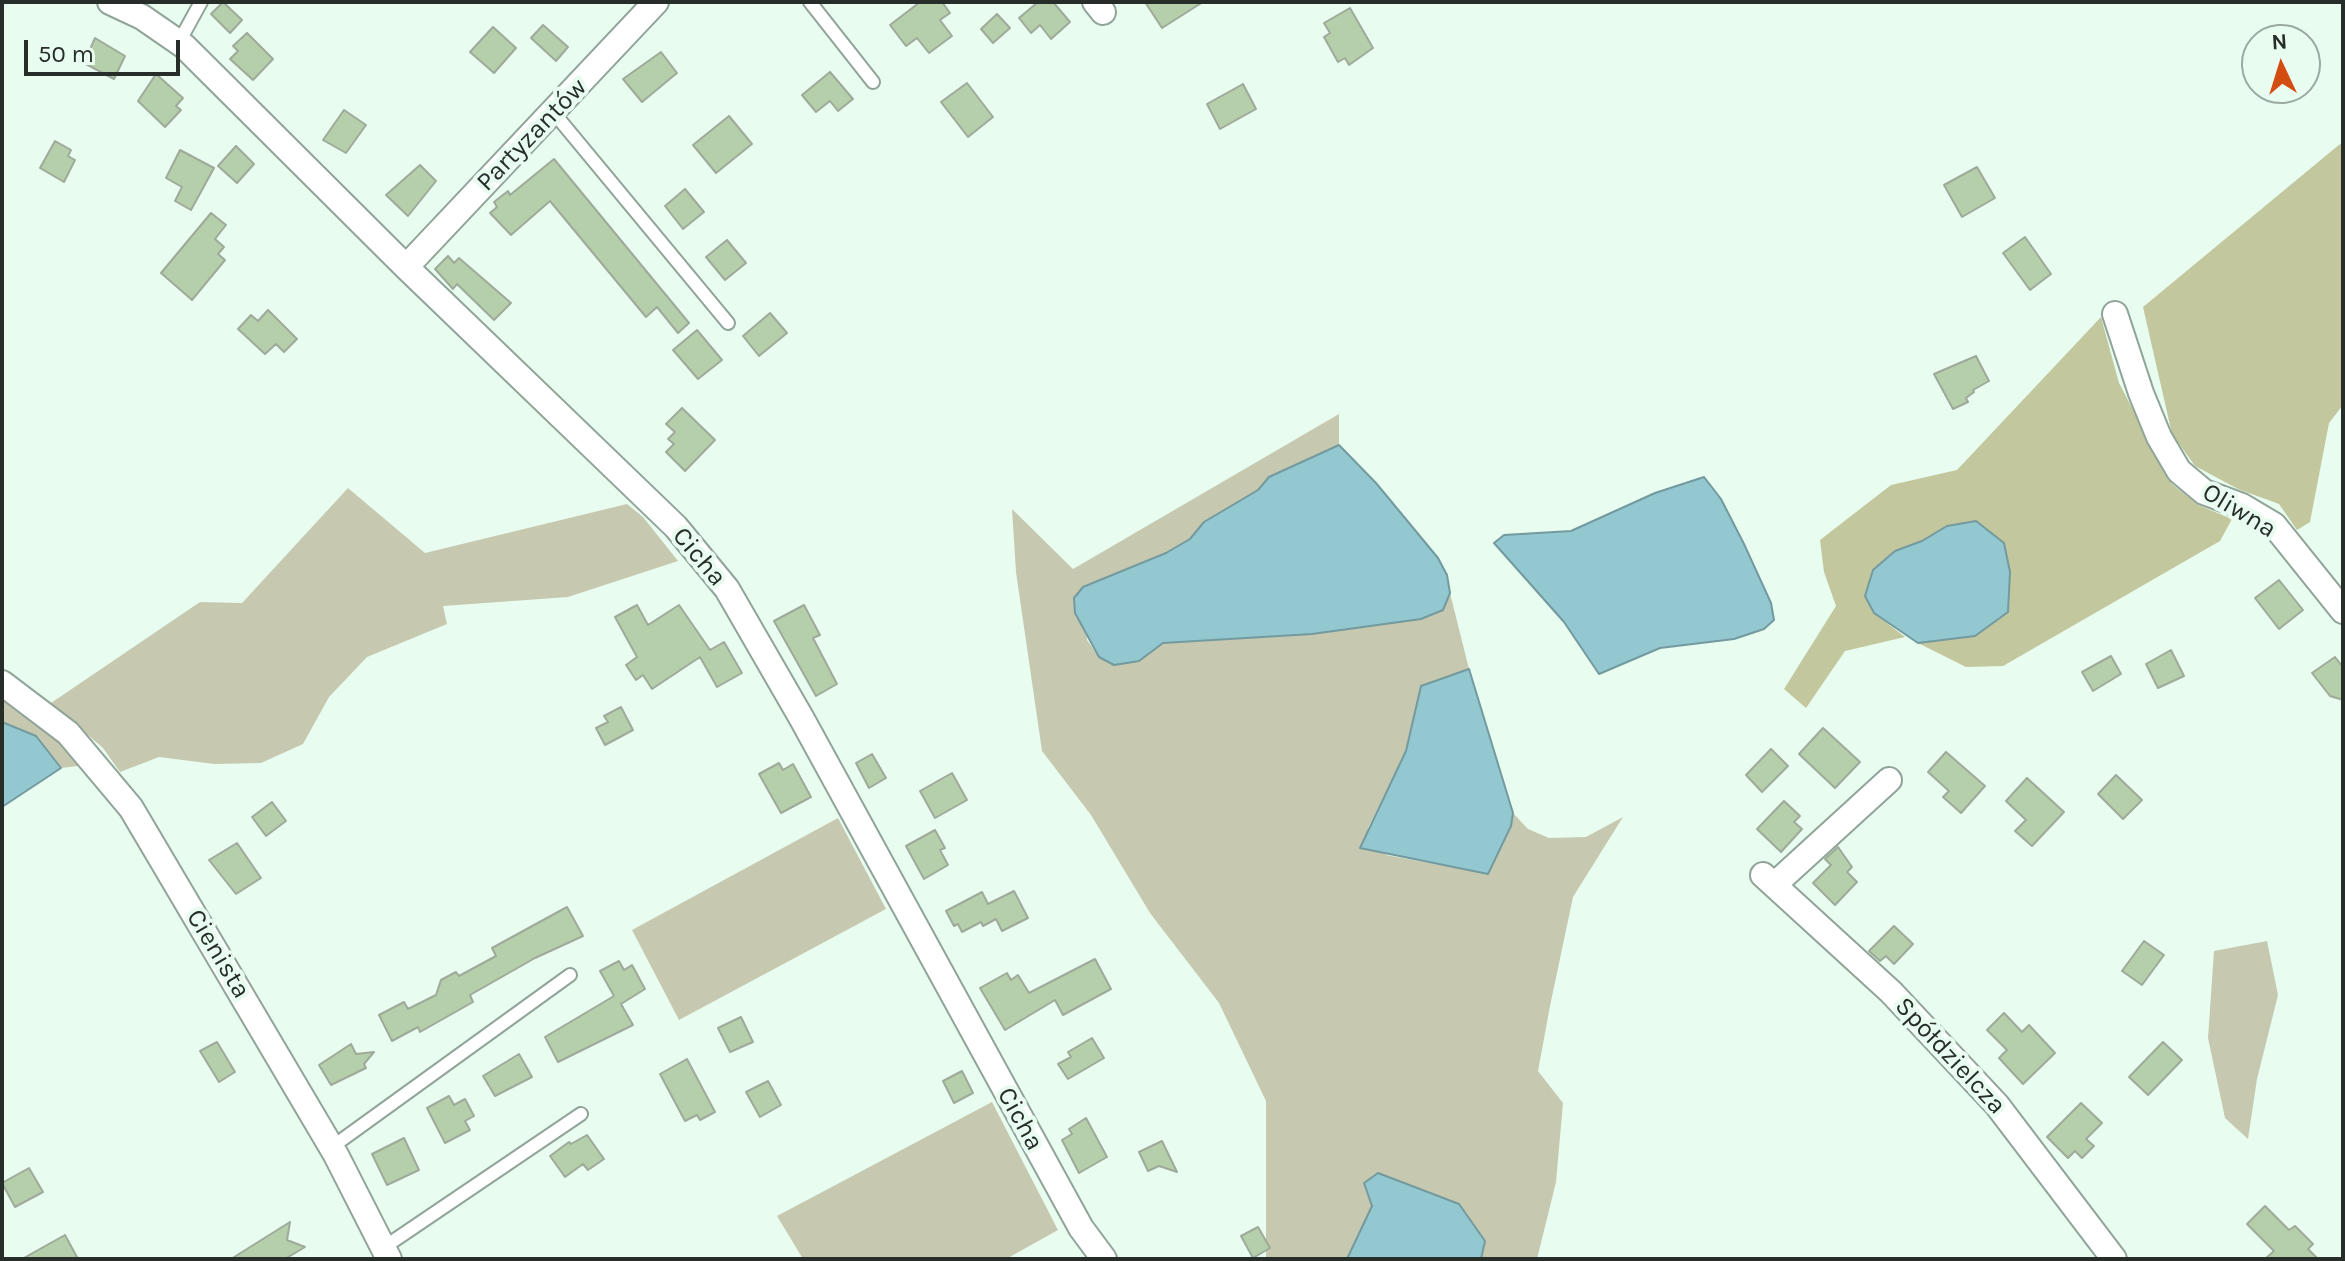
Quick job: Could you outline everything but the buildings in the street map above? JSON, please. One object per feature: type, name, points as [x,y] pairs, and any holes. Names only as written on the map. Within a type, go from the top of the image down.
[{"type":"street","name":"Cicha","points":[[110,2],[142,17],[179,42],[406,267],[676,527],[727,589],[802,719],[1081,1228],[1104,1259]]},
{"type":"street","name":"Partyzantów","points":[[406,267],[656,2]]},
{"type":"street","name":"Oliwna","points":[[2115,314],[2141,393],[2159,437],[2179,471],[2204,492],[2242,506],[2274,525],[2343,611]]},
{"type":"street","name":"Cienista","points":[[2,683],[68,733],[131,808],[332,1147],[386,1254]]},
{"type":"street","name":"Spółdzielcza","points":[[1889,780],[1769,880],[1891,992],[1997,1105],[2114,1259]]},
{"type":"lane","points":[[179,42],[201,2]]},
{"type":"lane","points":[[810,2],[873,82]]},
{"type":"lane","points":[[554,113],[728,323]]},
{"type":"lane","points":[[332,1147],[570,975]]},
{"type":"lane","points":[[386,1254],[581,1114]]},
{"type":"green space","points":[[2340,144],[2343,146],[2343,405],[2329,423],[2310,522],[2297,530],[2279,504],[2238,489],[2195,466],[2172,434],[2143,307]]},
{"type":"green space","points":[[2101,317],[2119,383],[2172,484],[2198,505],[2232,519],[2220,541],[2003,666],[1966,667],[1918,643],[1975,636],[2008,612],[2010,572],[1947,526],[1922,541],[1894,551],[1865,596],[1874,613],[1905,637],[1845,651],[1806,708],[1784,689],[1836,606],[1824,572],[1820,540],[1891,485],[1957,470]]},
{"type":"green space","points":[[1339,414],[1339,445],[1269,477],[1258,490],[1205,522],[1190,539],[1166,553],[1083,587],[1087,640],[1099,657],[1115,665],[1139,661],[1163,643],[1312,634],[1421,619],[1443,610],[1450,593],[1469,669],[1421,686],[1406,751],[1368,828],[1386,855],[1488,874],[1511,826],[1513,813],[1528,829],[1549,838],[1586,837],[1623,817],[1573,897],[1550,1006],[1538,1071],[1563,1103],[1556,1182],[1537,1259],[1481,1259],[1485,1241],[1459,1204],[1378,1173],[1372,1206],[1347,1259],[1266,1259],[1266,1101],[1219,1003],[1150,913],[1091,815],[1042,751],[1016,572],[1012,509],[1073,569]]},
{"type":"green space","points":[[348,488],[425,553],[627,504],[643,517],[678,561],[568,597],[443,606],[447,624],[367,657],[329,697],[303,744],[261,763],[214,764],[159,757],[120,772],[103,748],[51,703],[200,602],[242,603]]},
{"type":"green space","points":[[2,696],[64,744],[78,766],[61,768],[36,736],[2,722]]},
{"type":"green space","points":[[838,818],[886,909],[679,1020],[632,930]]},
{"type":"green space","points":[[2267,941],[2278,995],[2257,1079],[2248,1139],[2225,1118],[2208,1038],[2214,951]]},
{"type":"green space","points":[[992,1102],[1058,1230],[1006,1259],[803,1259],[777,1216]]},
{"type":"water","points":[[1339,445],[1376,483],[1438,558],[1447,575],[1450,593],[1443,610],[1421,619],[1312,634],[1163,643],[1139,661],[1114,665],[1099,657],[1075,613],[1074,598],[1083,587],[1166,553],[1190,539],[1204,522],[1258,490],[1269,477]]},
{"type":"water","points":[[1704,477],[1721,499],[1744,544],[1771,603],[1774,620],[1764,629],[1734,639],[1660,648],[1599,674],[1564,622],[1494,543],[1504,535],[1571,531],[1655,493]]},
{"type":"water","points":[[1976,521],[2004,543],[2010,572],[2008,612],[1975,636],[1918,643],[1874,613],[1865,596],[1873,570],[1895,551],[1922,541],[1947,526]]},
{"type":"water","points":[[1469,669],[1513,813],[1511,826],[1488,874],[1360,848],[1406,751],[1421,686]]},
{"type":"water","points":[[2,722],[36,736],[61,768],[2,807]]},
{"type":"water","points":[[1378,1173],[1459,1204],[1485,1241],[1481,1259],[1347,1259],[1372,1206],[1364,1183]]}]
